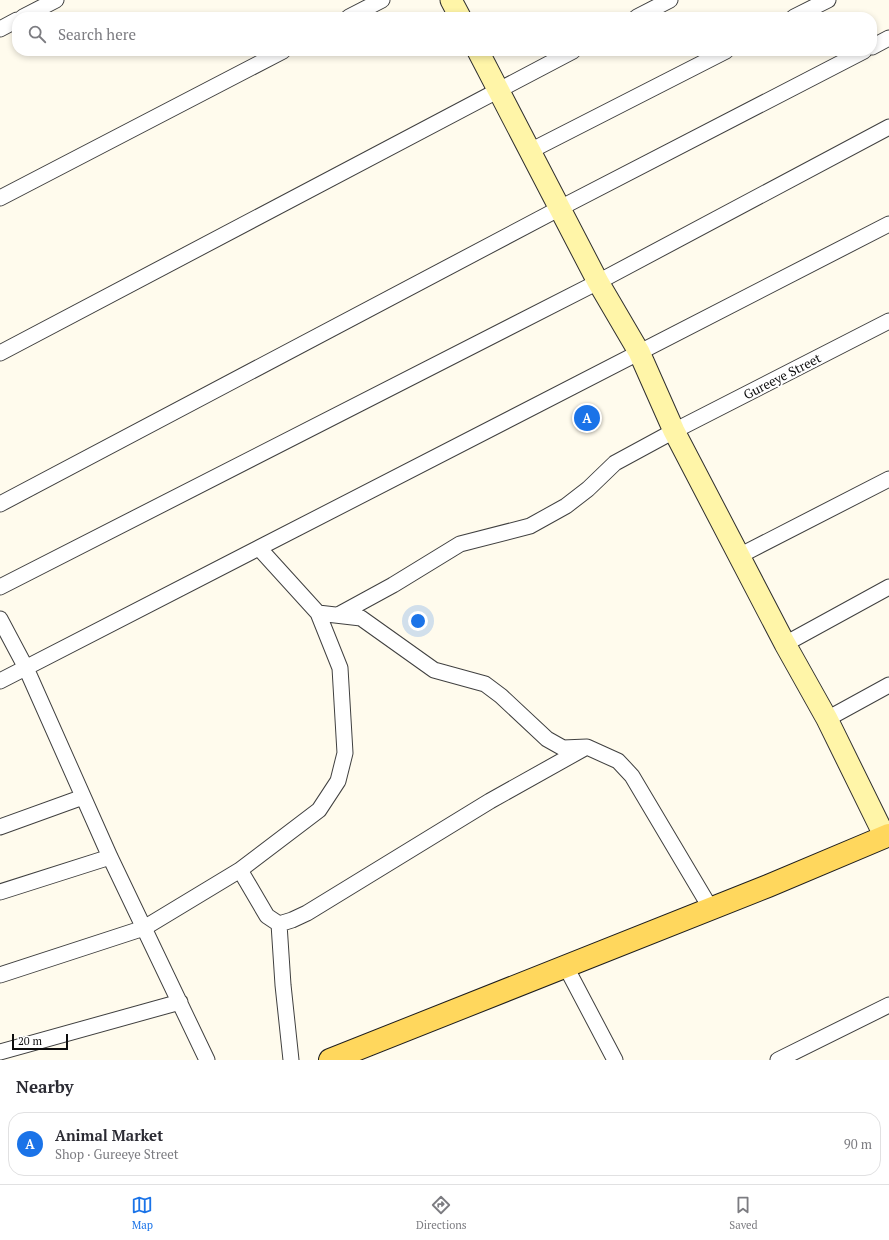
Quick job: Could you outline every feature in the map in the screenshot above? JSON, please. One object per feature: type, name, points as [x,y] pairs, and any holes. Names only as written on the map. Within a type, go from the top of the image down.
[{"type":"main road","points":[[330,1060],[711,909],[887,836]]},
{"type":"street","points":[[33,12],[56,0]]},
{"type":"street","points":[[359,12],[382,0]]},
{"type":"street","points":[[451,0],[457,12]]},
{"type":"street","points":[[647,12],[670,0]]},
{"type":"street","points":[[804,12],[828,0]]},
{"type":"street","points":[[0,30],[12,23]]},
{"type":"street","points":[[877,44],[889,38]]},
{"type":"street","points":[[0,198],[273,56]]},
{"type":"street","points":[[480,56],[598,282],[639,352],[674,431],[785,644],[827,719],[887,836]]},
{"type":"street","points":[[0,353],[564,56]]},
{"type":"street","points":[[530,151],[716,56]]},
{"type":"street","points":[[0,504],[560,209],[854,56]]},
{"type":"street","points":[[0,587],[598,282],[889,127]]},
{"type":"street","points":[[0,681],[889,224]]},
{"type":"street","name":"Gureeye Street","points":[[338,615],[393,585],[460,544],[530,526],[566,506],[588,489],[615,463],[674,431],[889,321]]},
{"type":"street","points":[[739,556],[889,479]]},
{"type":"street","points":[[0,975],[144,928],[240,870],[318,810],[338,781],[345,753],[340,668],[318,612],[259,548]]},
{"type":"street","points":[[785,644],[889,587]]},
{"type":"street","points":[[318,612],[361,618],[434,670],[485,684],[501,696],[547,739],[563,748],[587,746],[618,761],[632,776],[711,909]]},
{"type":"street","points":[[0,619],[26,668],[110,857],[207,1060]]},
{"type":"street","points":[[827,719],[889,684]]},
{"type":"street","points":[[279,924],[307,913],[490,801],[587,746]]},
{"type":"street","points":[[0,827],[83,797]]},
{"type":"street","points":[[0,892],[110,857]]},
{"type":"street","points":[[240,870],[267,916],[279,924]]},
{"type":"street","points":[[279,924],[283,985],[291,1060]]},
{"type":"street","points":[[566,967],[615,1060]]},
{"type":"street","points":[[0,1052],[180,1002]]},
{"type":"street","points":[[778,1060],[889,1005]]},
{"type":"place","name":"Animal Market","points":[[587,418]]}]
